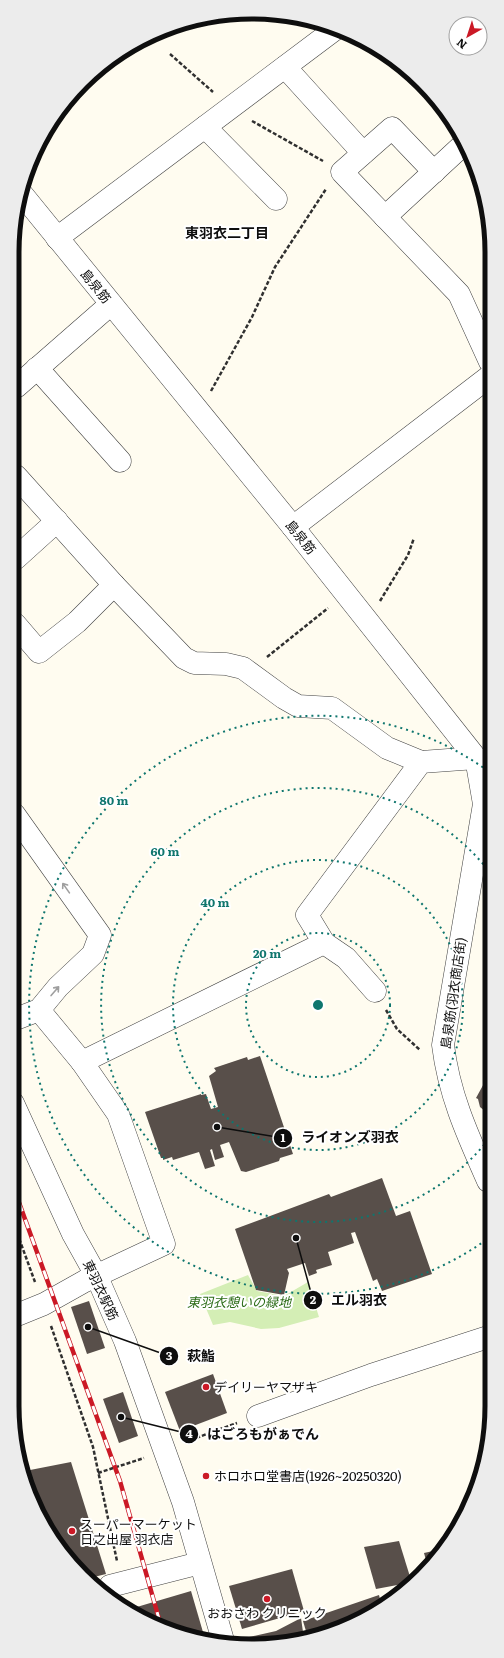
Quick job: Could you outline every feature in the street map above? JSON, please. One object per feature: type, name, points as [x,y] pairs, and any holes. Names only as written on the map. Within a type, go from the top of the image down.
[{"type":"street","points":[[57,238],[331,33]]},
{"type":"street","points":[[285,67],[363,154]]},
{"type":"street","points":[[205,127],[276,199]]},
{"type":"street","points":[[434,172],[392,128],[341,171],[459,294],[485,351]]},
{"type":"street","points":[[385,217],[460,147]]},
{"type":"street","name":"島泉筋","points":[[26,198],[293,527],[476,758],[485,799]]},
{"type":"street","points":[[19,384],[111,304]]},
{"type":"street","points":[[38,368],[120,461]]},
{"type":"street","points":[[293,527],[485,380]]},
{"type":"street","points":[[19,479],[114,585],[184,658],[194,663],[226,664],[243,668],[284,698],[298,706],[332,708],[387,748],[421,762],[476,758]]},
{"type":"street","points":[[19,555],[56,521]]},
{"type":"street","points":[[19,629],[39,652],[77,622],[114,585]]},
{"type":"street","points":[[375,991],[346,958],[324,943],[307,915],[421,762]]},
{"type":"street","name":"島泉筋","points":[[464,917],[485,809]]},
{"type":"street","points":[[19,821],[100,935],[93,954],[58,987],[39,1010],[19,1018]]},
{"type":"street","name":"島泉筋(羽衣商店街)","points":[[464,917],[443,1045],[446,1066],[463,1126],[485,1174]]},
{"type":"street","points":[[82,1062],[324,943]]},
{"type":"street","points":[[19,1314],[44,1304],[84,1281],[96,1277],[164,1244],[118,1114],[82,1062],[39,1010]]},
{"type":"street","name":"東羽衣駅筋","points":[[19,1117],[73,1234],[96,1277],[125,1341],[155,1454],[183,1502],[222,1637]]},
{"type":"street","points":[[258,1416],[371,1375],[485,1338]]},
{"type":"street","points":[[109,1590],[200,1563]]},
{"type":"path","points":[[170,54],[230,107],[268,131],[341,171],[299,227],[275,267],[252,316],[200,413]]},
{"type":"path","points":[[368,622],[408,555],[414,538]]},
{"type":"path","points":[[248,672],[346,594]]},
{"type":"path","points":[[375,991],[397,1029],[413,1046],[446,1066]]},
{"type":"path","points":[[19,1238],[44,1304],[93,1447],[118,1569],[108,1590]]},
{"type":"path","points":[[98,1473],[155,1454],[258,1416]]},
{"type":"green space","name":"東羽衣憩いの緑地","points":[[248,1275],[257,1291],[284,1296],[308,1282],[319,1317],[279,1328],[261,1329],[230,1322],[213,1325],[200,1294]]},
{"type":"building","points":[[260,1056],[293,1154],[280,1158],[279,1161],[246,1172],[241,1171],[229,1142],[220,1145],[224,1157],[215,1160],[212,1149],[210,1150],[215,1166],[205,1169],[199,1152],[173,1160],[172,1157],[163,1160],[145,1112],[201,1094],[206,1094],[211,1109],[218,1107],[209,1076],[216,1071],[214,1068],[247,1057],[248,1060]]},
{"type":"building","points":[[485,1082],[485,1111],[480,1107],[478,1099],[476,1098]]},
{"type":"building","points":[[382,1178],[396,1216],[410,1211],[432,1274],[382,1291],[377,1279],[373,1281],[355,1232],[351,1233],[354,1243],[328,1252],[332,1265],[316,1270],[317,1273],[309,1276],[305,1263],[287,1269],[289,1273],[284,1295],[256,1290],[235,1229],[329,1194],[331,1197]]},
{"type":"building","points":[[89,1301],[105,1348],[87,1354],[71,1307]]},
{"type":"building","points":[[213,1374],[227,1413],[180,1431],[165,1392]]},
{"type":"building","points":[[123,1392],[138,1436],[119,1443],[103,1399]]},
{"type":"building","name":"スーパーマーケット 日之出屋 羽衣店","points":[[71,1462],[106,1574],[94,1577],[67,1548],[43,1509],[28,1470]]},
{"type":"building","points":[[399,1541],[410,1577],[402,1584],[376,1589],[364,1547]]},
{"type":"building","points":[[435,1551],[426,1561],[424,1553]]},
{"type":"building","name":"おおさわ クリニック","points":[[292,1569],[304,1611],[242,1629],[229,1586]]},
{"type":"building","points":[[191,1591],[204,1634],[177,1627],[135,1608]]},
{"type":"building","points":[[379,1595],[380,1600],[355,1615],[327,1627],[306,1632],[303,1621]]},
{"type":"building","points":[[301,1618],[303,1633],[267,1639],[240,1639],[276,1631]]},
{"type":"railway","points":[[19,1203],[120,1481],[159,1619]]},
{"type":"place","name":"ライオンズ羽衣","points":[[217,1127]]},
{"type":"place","name":"エル羽衣","points":[[296,1238]]},
{"type":"place","name":"萩鮨","points":[[88,1327]]},
{"type":"place","name":"デイリーヤマザキ","points":[[206,1387]]},
{"type":"place","name":"はごろもがぁでん","points":[[121,1417]]},
{"type":"place","name":"ホロホロ堂書店(1926~20250320)","points":[[206,1476]]},
{"type":"place","name":"スーパーマーケット 日之出屋 羽衣店","points":[[72,1531]]},
{"type":"place","name":"おおさわ クリニック","points":[[267,1599]]},
{"type":"district","name":"東羽衣二丁目","points":[[227,233]]}]
